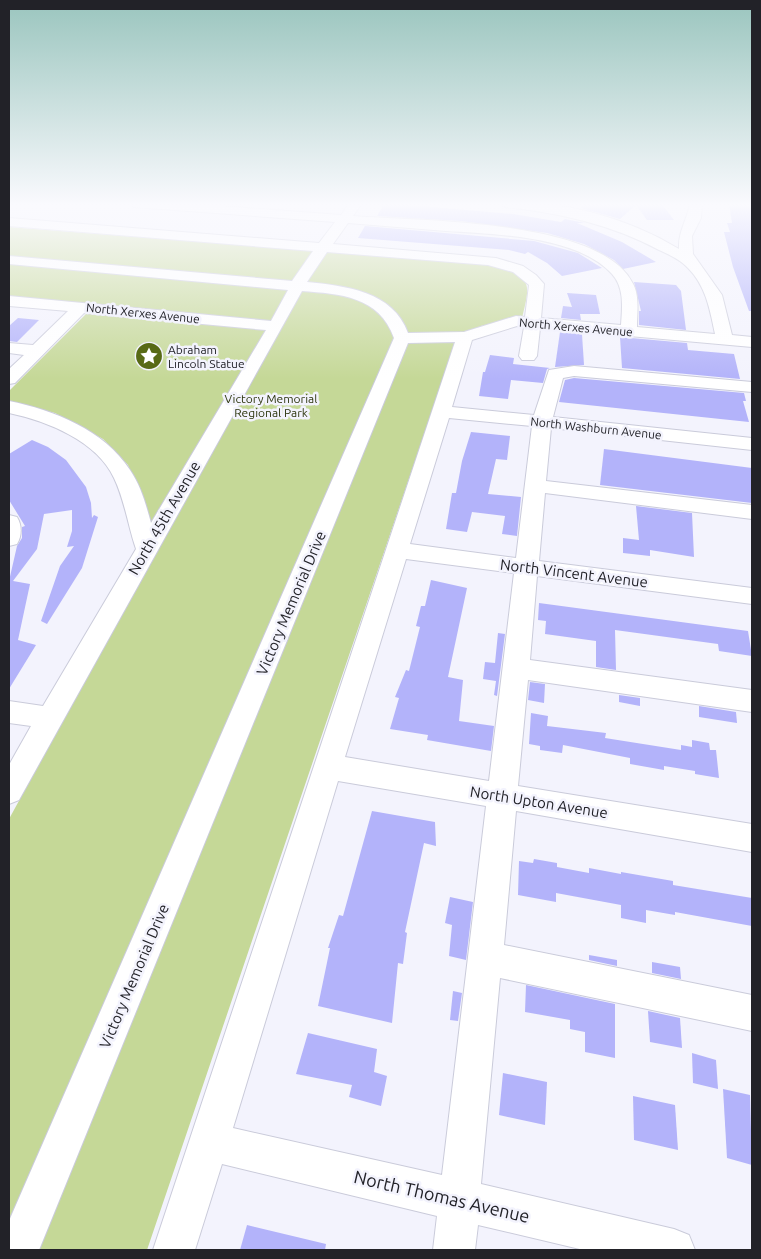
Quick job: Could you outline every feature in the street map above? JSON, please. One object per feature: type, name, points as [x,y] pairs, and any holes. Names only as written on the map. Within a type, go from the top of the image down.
[{"type":"street","points":[[29,262],[298,285],[348,292],[377,304],[395,319],[402,338]]},
{"type":"street","name":"North 45th Avenue","points":[[9,790],[146,548],[313,262]]},
{"type":"street","points":[[491,262],[510,265],[522,270],[537,284],[528,356]]},
{"type":"street","points":[[602,262],[612,267],[624,280],[629,294],[629,331]]},
{"type":"street","points":[[688,262],[692,264],[714,294],[725,340]]},
{"type":"street","name":"North Xerxes Avenue","points":[[9,301],[276,326]]},
{"type":"street","points":[[9,378],[81,307]]},
{"type":"street","name":"North Xerxes Avenue","points":[[402,338],[465,337],[516,321],[752,342]]},
{"type":"street","points":[[174,1250],[326,768],[465,337]]},
{"type":"street","name":"Victory Memorial Drive","points":[[18,1250],[402,338]]},
{"type":"street","points":[[9,348],[37,351]]},
{"type":"street","points":[[454,1250],[537,486],[542,422],[555,374],[574,371],[752,387]]},
{"type":"street","points":[[9,408],[29,411],[53,420],[100,449],[121,470],[135,504],[146,548]]},
{"type":"street","name":"North Washburn Avenue","points":[[440,411],[752,444]]},
{"type":"street","points":[[537,486],[752,512]]},
{"type":"street","points":[[9,522],[9,539]]},
{"type":"street","name":"North Vincent Avenue","points":[[396,550],[752,596]]},
{"type":"street","points":[[516,668],[752,701]]},
{"type":"street","points":[[9,712],[50,718]]},
{"type":"street","name":"North Upton Avenue","points":[[326,768],[752,838]]},
{"type":"street","points":[[485,958],[752,1013]]},
{"type":"street","name":"North Thomas Avenue","points":[[210,1139],[226,1146],[674,1250]]},
{"type":"green space","name":"Victory Memorial Regional Park","points":[[9,262],[456,262],[498,265],[518,274],[526,284],[527,290],[522,318],[481,326],[452,352],[147,1250],[9,1250],[9,819],[149,564],[142,501],[128,465],[103,439],[55,413],[9,402],[9,391],[95,305],[9,297]]},
{"type":"building","points":[[545,262],[592,262],[602,268],[562,276]]},
{"type":"building","points":[[616,262],[656,262],[623,269]]},
{"type":"building","points":[[732,262],[752,262],[752,311],[749,311]]},
{"type":"building","points":[[634,282],[676,285],[681,291],[686,330],[639,325],[639,311],[641,311]]},
{"type":"building","points":[[567,293],[596,295],[600,314],[580,314],[581,320],[561,318],[563,306],[572,307]]},
{"type":"building","points":[[18,318],[39,320],[17,342],[9,341],[9,326]]},
{"type":"building","points":[[560,332],[582,334],[584,365],[555,367]]},
{"type":"building","points":[[620,337],[687,343],[688,350],[734,354],[740,379],[622,368]]},
{"type":"building","points":[[490,355],[514,358],[513,364],[550,368],[547,369],[543,383],[511,380],[508,399],[479,396],[483,372],[485,372]]},
{"type":"building","points":[[574,378],[744,393],[746,401],[743,401],[749,422],[559,402],[565,380]]},
{"type":"building","points":[[471,432],[510,436],[507,460],[496,459],[488,494],[521,497],[517,536],[502,534],[505,516],[472,512],[467,532],[446,529],[452,493],[456,493],[462,461]]},
{"type":"building","points":[[32,440],[48,447],[66,460],[86,487],[91,503],[92,518],[94,515],[98,517],[82,568],[47,624],[41,621],[60,566],[74,546],[67,547],[72,531],[72,510],[44,514],[37,549],[13,581],[30,584],[18,640],[36,645],[9,689],[9,581],[17,546],[22,538],[22,527],[25,526],[9,500],[9,454]]},
{"type":"building","points":[[604,449],[752,468],[752,503],[600,485]]},
{"type":"building","points":[[636,506],[692,513],[694,557],[650,550],[650,556],[623,553],[623,538],[639,540]]},
{"type":"building","points":[[431,580],[467,588],[448,677],[463,680],[459,721],[494,726],[491,751],[427,740],[428,735],[390,729],[399,698],[395,697],[406,670],[409,671],[420,627],[416,626],[421,606],[425,606]]},
{"type":"building","points":[[539,603],[748,631],[752,656],[719,651],[718,644],[615,630],[616,670],[596,667],[596,641],[545,634],[546,621],[538,620]]},
{"type":"building","points":[[498,633],[505,634],[497,696],[494,695],[496,681],[483,679],[485,662],[495,663]]},
{"type":"building","points":[[530,682],[545,684],[544,703],[528,700]]},
{"type":"building","points":[[619,695],[640,698],[640,706],[619,702]]},
{"type":"building","points":[[699,706],[736,712],[737,723],[699,717]]},
{"type":"building","points":[[531,713],[548,716],[547,726],[606,733],[605,738],[681,750],[681,745],[692,747],[692,740],[709,743],[710,750],[716,750],[719,778],[695,774],[695,771],[664,766],[664,770],[630,764],[630,758],[563,745],[562,753],[540,750],[540,746],[529,744]]},
{"type":"building","points":[[372,811],[435,822],[436,846],[424,843],[405,932],[407,933],[403,964],[398,963],[392,1023],[318,1006],[330,948],[328,948],[339,915],[343,916]]},
{"type":"building","points":[[534,859],[557,863],[557,867],[589,873],[589,868],[621,874],[621,872],[673,881],[673,885],[752,898],[752,926],[675,912],[675,915],[646,910],[646,923],[621,918],[621,905],[556,893],[556,902],[518,895],[519,861],[533,863]]},
{"type":"building","points":[[450,897],[473,902],[466,960],[449,956],[452,925],[445,923]]},
{"type":"building","points":[[589,955],[617,960],[617,966],[589,960]]},
{"type":"building","points":[[652,962],[680,967],[681,979],[652,973]]},
{"type":"building","points":[[526,985],[615,1004],[615,1058],[585,1052],[585,1032],[570,1029],[570,1020],[525,1012]]},
{"type":"building","points":[[453,991],[462,993],[458,1021],[450,1020]]},
{"type":"building","points":[[648,1011],[680,1018],[682,1048],[650,1042]]},
{"type":"building","points":[[308,1033],[377,1049],[374,1072],[387,1076],[381,1106],[349,1097],[352,1085],[296,1074]]},
{"type":"building","points":[[692,1053],[716,1060],[718,1089],[693,1083]]},
{"type":"building","points":[[503,1073],[547,1082],[545,1125],[499,1115]]},
{"type":"building","points":[[723,1089],[750,1095],[752,1165],[727,1158]]},
{"type":"building","points":[[633,1096],[675,1105],[678,1150],[634,1140]]},
{"type":"building","points":[[247,1225],[326,1244],[325,1250],[240,1250]]},
{"type":"place","name":"Abraham Lincoln Statue","points":[[149,356]]}]
